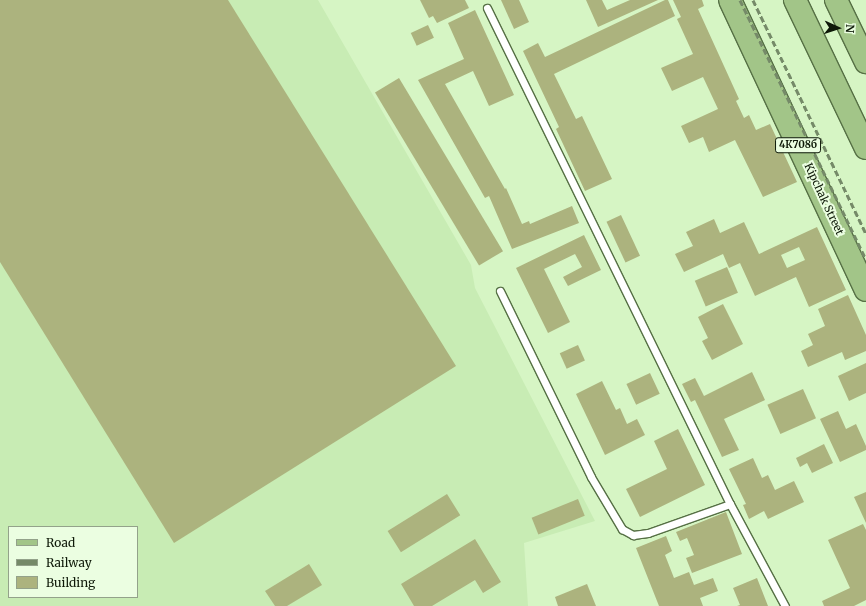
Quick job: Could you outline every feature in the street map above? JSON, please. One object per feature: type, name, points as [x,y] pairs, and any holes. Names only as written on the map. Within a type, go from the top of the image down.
[{"type":"main road","name":"Kipchak Street","points":[[730,0],[866,290]]},
{"type":"main road","points":[[795,0],[866,148]]},
{"type":"main road","points":[[836,0],[866,62]]},
{"type":"lane","points":[[487,8],[730,504],[785,606]]},
{"type":"lane","points":[[500,291],[592,477],[622,529],[633,535],[648,533],[730,504]]},
{"type":"shaded area","points":[[0,0],[318,0],[471,265],[475,288],[595,521],[524,543],[528,606],[0,606]]},
{"type":"building","points":[[0,0],[228,0],[456,366],[174,543],[0,262]]},
{"type":"building","points":[[420,0],[465,0],[469,8],[437,23],[433,16],[429,18]]},
{"type":"building","points":[[501,0],[519,0],[529,22],[514,29]]},
{"type":"building","points":[[586,0],[602,0],[607,10],[630,0],[658,0],[598,27]]},
{"type":"building","points":[[665,0],[668,0],[675,16],[554,74],[576,119],[582,116],[612,179],[585,191],[556,129],[559,127],[523,51],[538,43],[545,57]]},
{"type":"building","points":[[673,0],[702,0],[704,6],[698,9],[739,99],[736,101],[744,118],[749,115],[756,130],[770,124],[797,182],[763,197],[735,140],[709,152],[703,137],[689,143],[681,126],[718,109],[703,77],[672,91],[661,68],[693,54],[677,19],[681,17]]},
{"type":"building","points":[[475,10],[514,95],[489,106],[473,71],[445,84],[505,189],[506,188],[522,224],[529,221],[530,224],[572,206],[579,223],[512,249],[489,196],[485,198],[418,80],[464,59],[448,23]]},
{"type":"building","points":[[428,25],[434,38],[417,46],[411,33]]},
{"type":"building","points":[[399,78],[503,251],[479,266],[375,92]]},
{"type":"building","points":[[621,215],[640,256],[626,263],[606,222]]},
{"type":"building","points":[[714,219],[720,233],[744,222],[759,254],[817,227],[846,290],[809,307],[796,277],[755,296],[740,263],[729,268],[723,254],[684,272],[675,254],[693,246],[686,232]],"holes":[[[799,247],[805,260],[787,268],[781,255]]]},
{"type":"building","points":[[584,235],[601,270],[568,286],[563,277],[582,267],[575,254],[544,269],[570,322],[548,333],[516,268]]},
{"type":"building","points":[[727,267],[738,293],[706,306],[695,281]]},
{"type":"building","points":[[848,295],[866,335],[866,351],[845,360],[842,352],[808,367],[801,351],[813,345],[808,334],[825,326],[818,309]]},
{"type":"building","points":[[723,304],[743,344],[712,360],[702,341],[708,338],[698,317]]},
{"type":"building","points":[[578,345],[585,361],[567,369],[560,353]]},
{"type":"building","points":[[866,363],[866,393],[849,401],[838,376]]},
{"type":"building","points":[[752,372],[765,400],[724,419],[739,450],[722,457],[695,400],[691,402],[682,384],[695,378],[704,396]]},
{"type":"building","points":[[650,373],[660,394],[636,405],[626,384]]},
{"type":"building","points":[[602,381],[616,410],[620,408],[627,424],[637,419],[645,435],[605,455],[576,394]]},
{"type":"building","points":[[803,389],[816,418],[780,434],[767,405]]},
{"type":"building","points":[[838,411],[846,429],[856,424],[866,446],[866,450],[840,462],[820,419]]},
{"type":"building","points":[[678,429],[705,485],[640,517],[626,489],[667,469],[654,441]]},
{"type":"building","points":[[824,444],[833,463],[812,473],[807,463],[800,467],[796,458]]},
{"type":"building","points":[[753,458],[762,478],[768,475],[775,490],[794,481],[804,502],[768,519],[764,511],[749,519],[743,505],[746,504],[729,469]]},
{"type":"building","points":[[866,492],[866,523],[854,497]]},
{"type":"building","points":[[447,494],[460,515],[401,552],[388,531]]},
{"type":"building","points":[[578,499],[585,516],[538,534],[532,518]]},
{"type":"building","points":[[726,512],[742,554],[692,573],[686,558],[694,555],[687,538],[680,541],[676,532]]},
{"type":"building","points":[[863,524],[866,530],[866,600],[854,606],[824,606],[822,601],[850,588],[828,540]]},
{"type":"building","points":[[666,536],[672,551],[665,555],[674,578],[689,572],[694,585],[713,578],[718,591],[700,598],[703,606],[659,606],[636,548]]},
{"type":"building","points":[[475,539],[501,582],[483,593],[475,580],[432,606],[414,606],[401,584]]},
{"type":"building","points":[[309,564],[322,585],[287,606],[275,606],[265,591]]},
{"type":"building","points":[[757,578],[768,606],[737,606],[740,605],[733,588]]},
{"type":"building","points":[[587,584],[596,606],[558,606],[555,597]]},
{"type":"railway","points":[[740,0],[866,260]]},
{"type":"railway","points":[[753,0],[866,234]]}]
